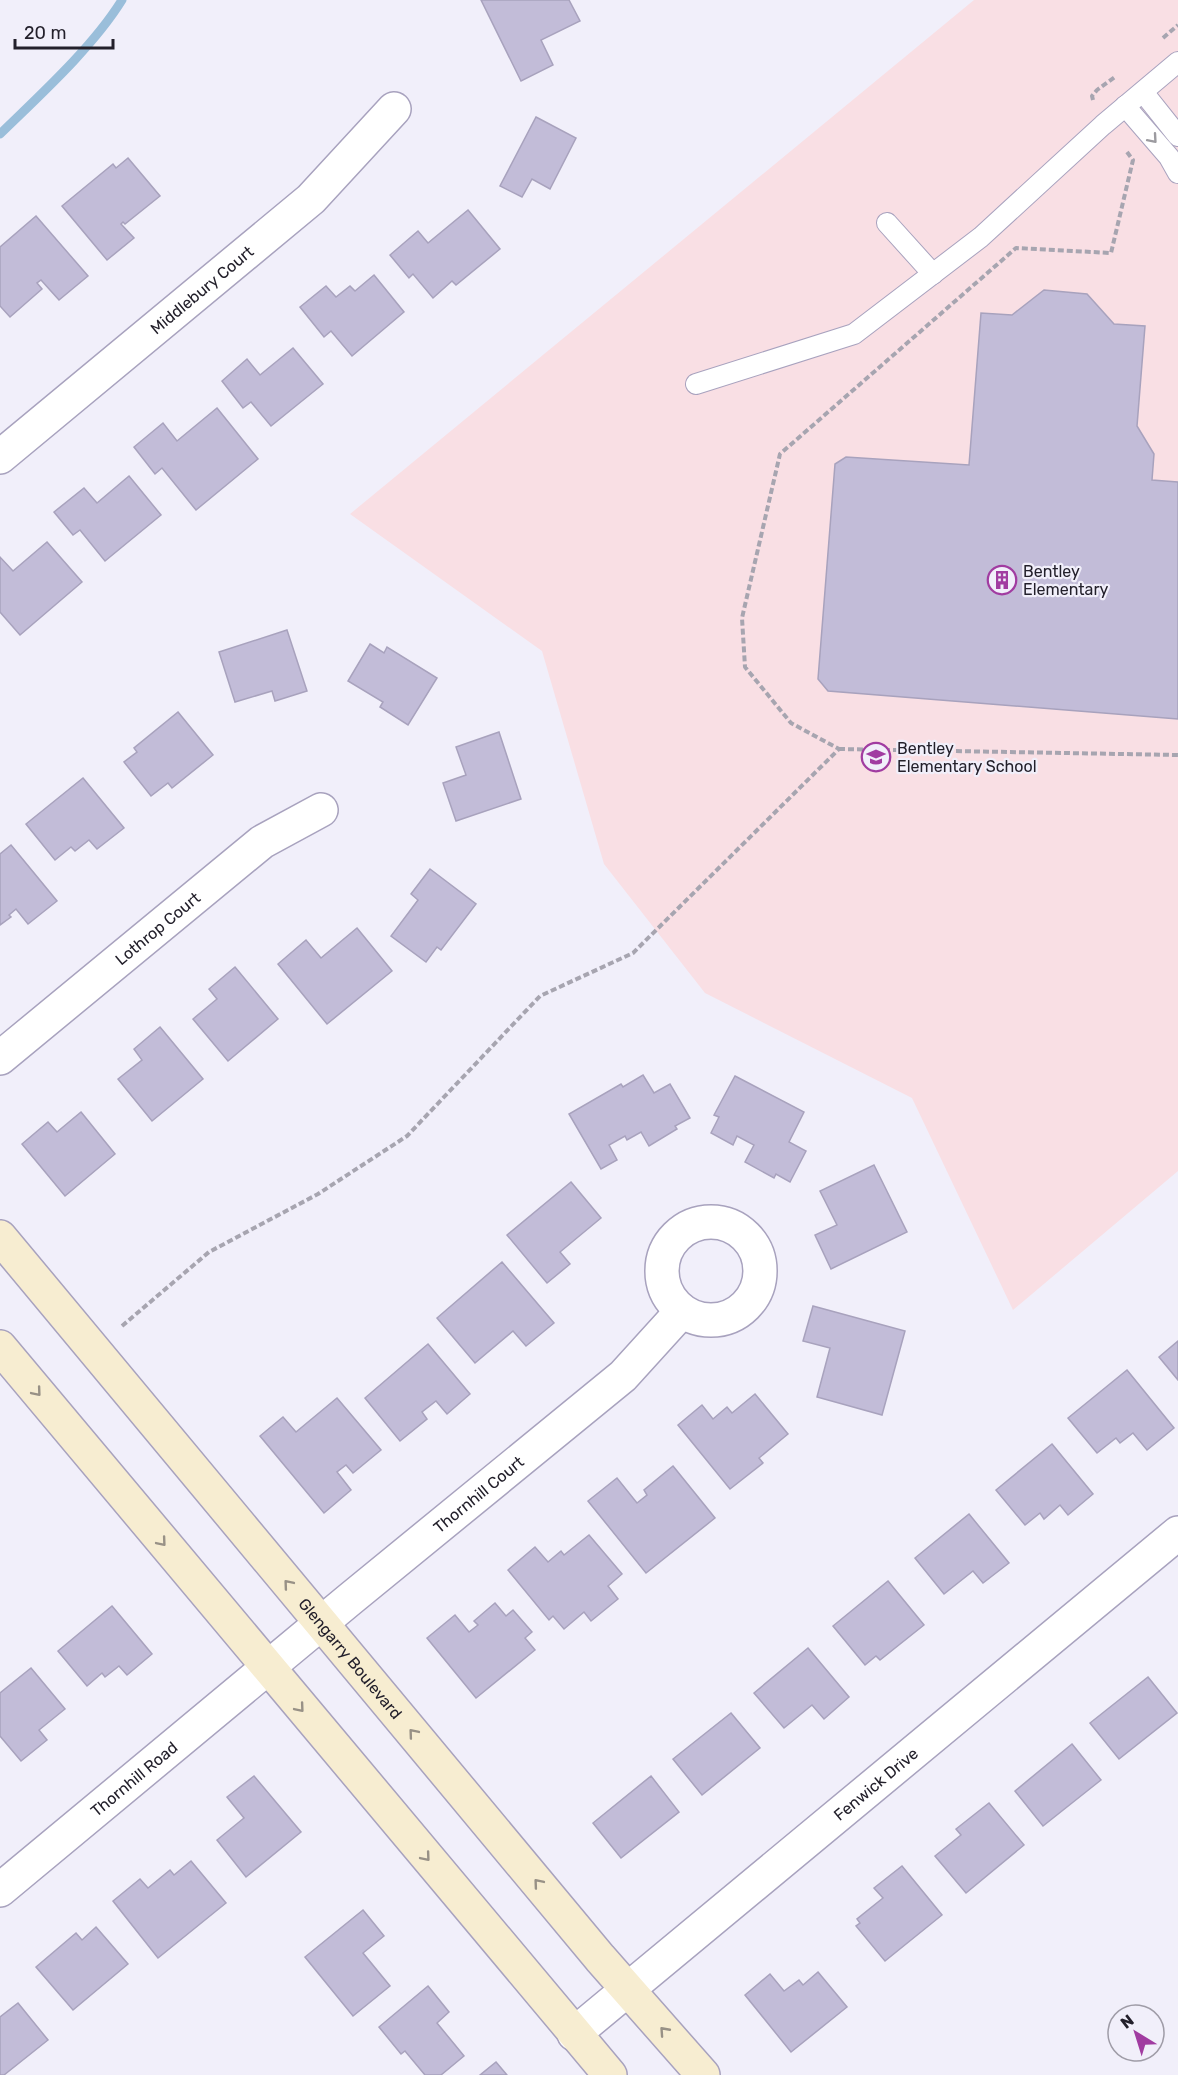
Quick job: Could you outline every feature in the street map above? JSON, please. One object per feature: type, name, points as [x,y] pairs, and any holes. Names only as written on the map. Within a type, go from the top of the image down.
[{"type":"street","name":"Middlebury Court","points":[[0,457],[311,199],[393,109]]},
{"type":"street","name":"Lothrop Court","points":[[0,1058],[262,842],[321,810]]},
{"type":"street","name":"Glengarry Boulevard","points":[[0,1237],[628,1990],[703,2075]]},
{"type":"street","name":"Thornhill Court","points":[[267,1668],[623,1376],[682,1311]]},
{"type":"street","points":[[0,1347],[610,2075]]},
{"type":"street","name":"Fenwick Drive","points":[[574,2034],[1178,1533]]},
{"type":"street","name":"Thornhill Road","points":[[0,1890],[267,1668]]},
{"type":"lane","points":[[696,384],[854,334],[981,237],[1103,125],[1178,62]]},
{"type":"lane","points":[[1150,85],[1178,76]]},
{"type":"lane","points":[[1150,85],[1178,136]]},
{"type":"lane","points":[[1125,106],[1169,157],[1178,173]]},
{"type":"lane","points":[[887,223],[933,274]]},
{"type":"path","points":[[1162,39],[1178,25]]},
{"type":"path","points":[[1121,73],[1097,90],[1092,96],[1094,103],[1088,108],[1133,160],[1112,253],[1016,248],[780,454],[742,618],[745,667],[791,723],[839,749],[1178,755]]},
{"type":"path","points":[[122,1326],[209,1252],[318,1194],[407,1136],[540,996],[633,953],[839,749]]},
{"type":"shaded area","name":"Bentley Elementary School","points":[[974,0],[1178,0],[1178,1171],[1013,1310],[912,1098],[705,993],[604,864],[542,651],[350,514]]},
{"type":"building","points":[[481,0],[569,0],[580,21],[541,40],[553,65],[521,81]]},
{"type":"building","points":[[536,117],[576,138],[550,189],[532,179],[522,197],[500,186]]},
{"type":"building","points":[[128,158],[160,196],[125,224],[123,222],[121,224],[134,238],[107,260],[62,206],[113,164],[116,168]]},
{"type":"building","points":[[468,210],[500,249],[456,285],[452,281],[433,298],[413,274],[409,278],[390,255],[418,231],[428,243]]},
{"type":"building","points":[[36,216],[88,276],[59,300],[41,280],[37,283],[42,289],[10,317],[0,306],[0,247]]},
{"type":"building","points":[[374,275],[404,312],[352,356],[331,331],[324,337],[300,307],[326,286],[336,297],[350,286],[355,291]]},
{"type":"building","name":"Bentley Elementary","points":[[1044,290],[1087,294],[1114,324],[1145,326],[1137,426],[1154,454],[1152,480],[1178,482],[1178,719],[828,691],[818,679],[835,464],[846,457],[969,465],[981,313],[1012,315]]},
{"type":"building","points":[[293,348],[323,384],[271,426],[251,402],[243,408],[222,381],[247,359],[260,375]]},
{"type":"building","points":[[217,408],[258,459],[196,510],[162,468],[155,474],[134,447],[163,423],[177,441]]},
{"type":"building","points":[[129,476],[161,515],[105,561],[80,530],[73,535],[54,512],[84,488],[97,503]]},
{"type":"building","points":[[47,542],[82,582],[20,635],[0,612],[0,557],[13,571]]},
{"type":"building","points":[[287,630],[307,691],[275,701],[272,691],[235,702],[219,652]]},
{"type":"building","points":[[370,644],[384,653],[387,647],[437,678],[408,725],[380,707],[383,702],[348,681]]},
{"type":"building","points":[[178,712],[213,755],[172,788],[168,783],[151,796],[124,762],[137,752],[134,748]]},
{"type":"building","points":[[499,732],[521,799],[456,821],[443,783],[466,775],[456,747]]},
{"type":"building","points":[[83,778],[124,828],[97,849],[89,840],[75,851],[71,847],[55,860],[26,824]]},
{"type":"building","points":[[11,845],[57,901],[28,924],[16,909],[9,915],[11,917],[0,925],[0,854]]},
{"type":"building","points":[[430,869],[476,904],[441,950],[437,947],[426,962],[391,936],[418,900],[411,894]]},
{"type":"building","points":[[357,928],[392,971],[327,1024],[278,964],[306,940],[321,958]]},
{"type":"building","points":[[235,967],[278,1019],[228,1061],[193,1019],[217,999],[209,989]]},
{"type":"building","points":[[160,1027],[203,1079],[152,1121],[118,1079],[142,1060],[134,1049]]},
{"type":"building","points":[[643,1075],[654,1093],[670,1084],[690,1118],[675,1126],[677,1129],[649,1146],[641,1132],[627,1140],[625,1136],[609,1145],[617,1160],[601,1169],[569,1114],[621,1084],[623,1087]]},
{"type":"building","points":[[735,1076],[804,1112],[789,1142],[806,1151],[790,1182],[776,1174],[774,1178],[745,1162],[754,1145],[737,1136],[733,1145],[711,1133],[719,1117],[714,1115]]},
{"type":"building","points":[[81,1112],[115,1154],[65,1196],[22,1144],[48,1122],[57,1132]]},
{"type":"building","points":[[874,1165],[907,1232],[831,1269],[815,1235],[837,1225],[820,1191]]},
{"type":"building","points":[[571,1182],[601,1218],[560,1252],[570,1264],[547,1283],[507,1235]]},
{"type":"building","points":[[502,1262],[554,1323],[526,1346],[513,1331],[475,1363],[437,1318]]},
{"type":"building","points":[[813,1306],[905,1331],[882,1415],[817,1397],[830,1348],[803,1341]]},
{"type":"building","points":[[1178,1341],[1178,1380],[1159,1357]]},
{"type":"building","points":[[428,1344],[470,1394],[447,1414],[436,1401],[422,1412],[427,1419],[400,1441],[365,1398]]},
{"type":"building","points":[[1127,1370],[1174,1428],[1147,1450],[1133,1433],[1120,1443],[1116,1438],[1097,1453],[1068,1418]]},
{"type":"building","points":[[755,1394],[788,1434],[759,1458],[763,1463],[730,1489],[678,1425],[702,1405],[713,1419],[727,1407],[732,1413]]},
{"type":"building","points":[[337,1398],[381,1450],[353,1473],[346,1465],[337,1472],[351,1490],[324,1513],[260,1436],[283,1417],[296,1432]]},
{"type":"building","points":[[1052,1444],[1093,1494],[1068,1515],[1060,1505],[1044,1519],[1040,1513],[1025,1525],[996,1490]]},
{"type":"building","points":[[673,1466],[715,1518],[646,1573],[588,1501],[617,1478],[637,1503],[647,1495],[644,1490]]},
{"type":"building","points":[[969,1514],[1009,1563],[983,1583],[973,1571],[944,1594],[915,1558]]},
{"type":"building","points":[[589,1535],[622,1574],[608,1586],[618,1599],[591,1621],[584,1612],[564,1629],[553,1616],[549,1620],[508,1570],[535,1547],[548,1562],[561,1551],[564,1555]]},
{"type":"building","points":[[888,1581],[924,1625],[880,1660],[876,1656],[865,1665],[833,1626]]},
{"type":"building","points":[[495,1603],[506,1616],[513,1610],[532,1632],[525,1638],[535,1650],[476,1698],[427,1638],[455,1615],[469,1632],[478,1625],[474,1621]]},
{"type":"building","points":[[112,1606],[152,1654],[127,1675],[119,1666],[105,1677],[102,1673],[87,1686],[58,1651]]},
{"type":"building","points":[[808,1648],[849,1697],[824,1719],[812,1705],[784,1728],[754,1693]]},
{"type":"building","points":[[31,1668],[65,1709],[39,1730],[47,1740],[21,1761],[0,1736],[0,1693]]},
{"type":"building","points":[[1148,1677],[1177,1713],[1119,1759],[1090,1723]]},
{"type":"building","points":[[731,1713],[760,1748],[702,1795],[673,1759]]},
{"type":"building","points":[[1072,1744],[1101,1780],[1043,1826],[1015,1791]]},
{"type":"building","points":[[254,1776],[301,1832],[246,1877],[217,1840],[244,1818],[227,1797]]},
{"type":"building","points":[[651,1776],[679,1812],[621,1858],[593,1823]]},
{"type":"building","points":[[989,1803],[1024,1845],[966,1893],[935,1856],[961,1835],[956,1829]]},
{"type":"building","points":[[191,1861],[226,1903],[158,1958],[113,1901],[140,1879],[148,1888],[170,1870],[174,1875]]},
{"type":"building","points":[[902,1866],[942,1915],[885,1961],[856,1926],[860,1923],[857,1919],[883,1898],[874,1888]]},
{"type":"building","points":[[363,1910],[384,1936],[363,1953],[390,1986],[353,2016],[305,1957]]},
{"type":"building","points":[[96,1927],[128,1964],[73,2010],[36,1967],[76,1933],[82,1940]]},
{"type":"building","points":[[818,1972],[847,2007],[791,2052],[745,1995],[770,1974],[784,1991],[799,1980],[803,1985]]},
{"type":"building","points":[[428,1986],[449,2012],[437,2023],[464,2056],[441,2075],[425,2075],[405,2051],[401,2054],[379,2027]]},
{"type":"building","points":[[18,2003],[48,2040],[4,2075],[0,2075],[0,2017]]},
{"type":"building","points":[[496,2062],[507,2075],[480,2075]]},
{"type":"waterway","points":[[0,134],[81,53],[122,0]]},
{"type":"place","name":"Bentley Elementary","points":[[1002,580]]},
{"type":"place","name":"Bentley Elementary School","points":[[876,757]]}]
